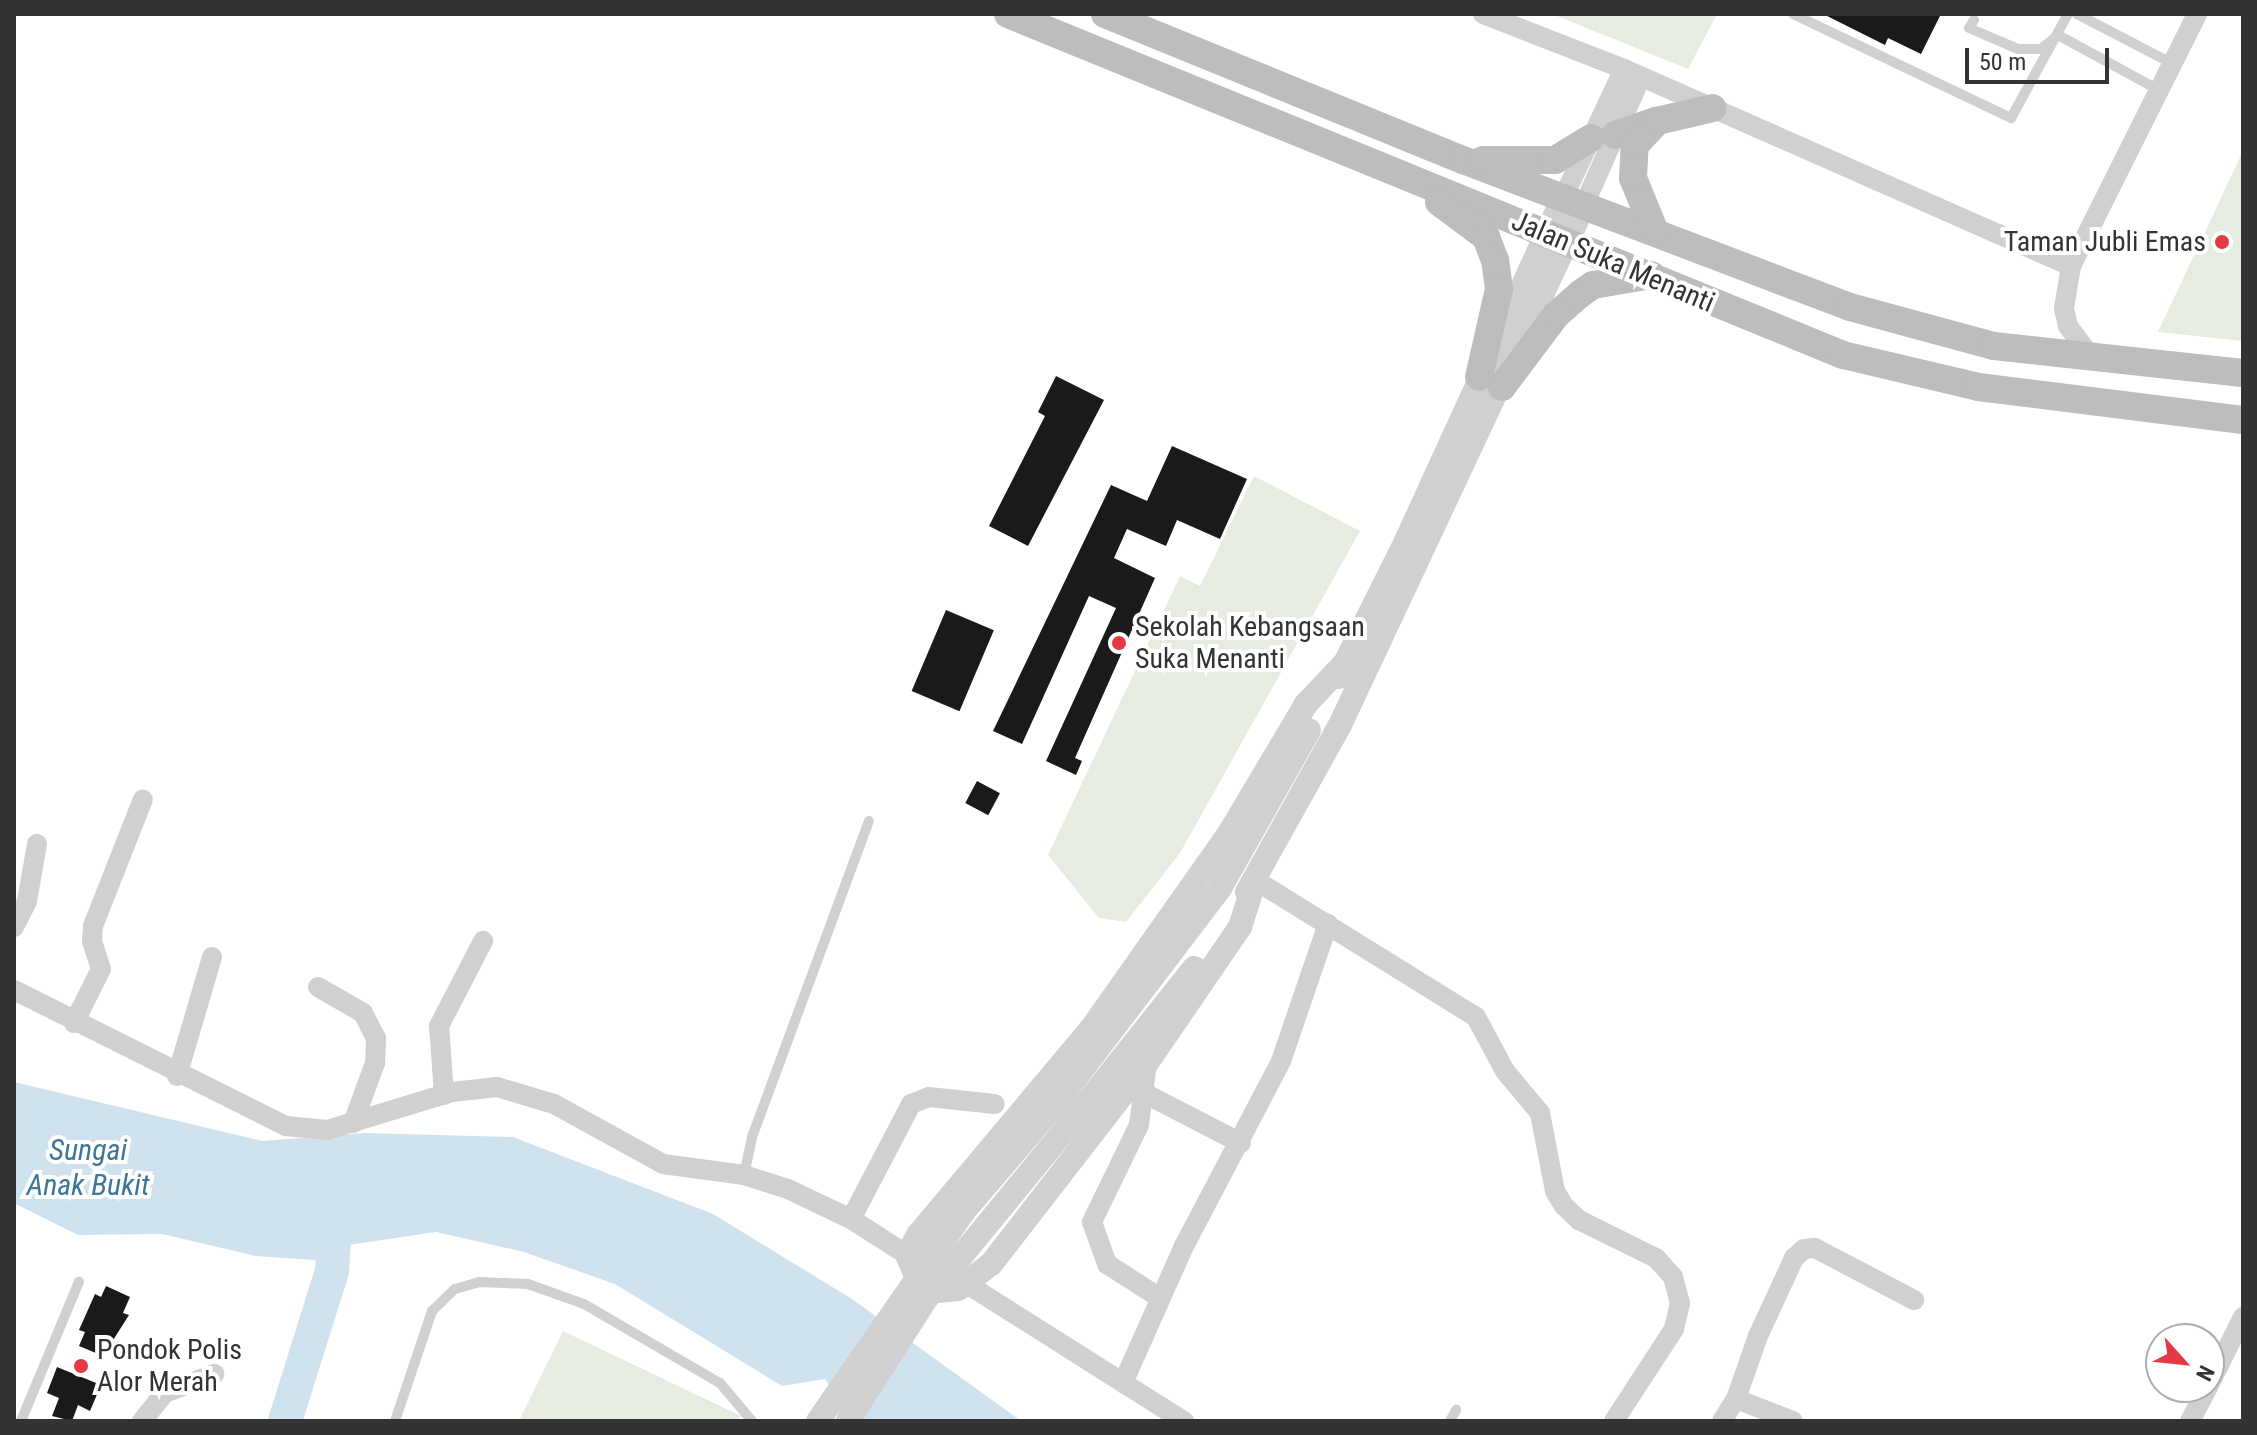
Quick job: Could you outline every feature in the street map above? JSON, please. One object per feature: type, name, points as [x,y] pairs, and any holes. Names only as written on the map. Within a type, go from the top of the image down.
[{"type":"main road","name":"Jalan Suka Menanti","points":[[1008,14],[1385,169],[1558,235],[1784,333],[1907,372],[2039,396],[2243,420]]},
{"type":"main road","name":"Jalan Suka Menanti","points":[[1105,14],[1463,160],[1850,307],[1928,331],[2092,358],[2243,373]]},
{"type":"main road","points":[[1463,160],[1555,160],[1603,136],[1713,108]]},
{"type":"main road","points":[[1655,232],[1632,165],[1643,130],[1657,121]]},
{"type":"main road","points":[[1385,169],[1486,237],[1499,289],[1490,382]]},
{"type":"main road","points":[[1490,382],[1556,315],[1593,285],[1651,275]]},
{"type":"street","points":[[1483,14],[1632,73],[2071,266]]},
{"type":"street","points":[[2092,358],[2066,317],[2071,266],[2197,14]]},
{"type":"street","points":[[848,1421],[926,1299],[1186,979],[1255,880],[1340,725],[1490,382],[1632,73]]},
{"type":"street","points":[[818,1421],[964,1211],[1058,1101],[1220,888],[1344,664],[1490,382]]},
{"type":"street","points":[[907,1255],[918,1235],[1091,1029],[1230,832],[1306,704],[1344,664]]},
{"type":"street","points":[[74,1023],[101,969],[92,941],[93,926],[143,799]]},
{"type":"street","points":[[14,927],[27,901],[37,844]]},
{"type":"street","points":[[1255,880],[1476,1017],[1505,1071],[1540,1113],[1555,1191],[1564,1206],[1579,1220],[1656,1258],[1673,1277],[1680,1303],[1674,1329],[1614,1421]]},
{"type":"street","points":[[14,990],[177,1076],[286,1126],[327,1130],[444,1095],[497,1087],[521,1092],[554,1104],[663,1164],[744,1175],[851,1219],[907,1255],[913,1275],[928,1288],[948,1292],[967,1284],[991,1264],[1147,1063],[1240,927],[1255,880]]},
{"type":"street","points":[[1123,1383],[1160,1298],[1241,1143],[1291,1037],[1328,924]]},
{"type":"street","points":[[444,1095],[439,1026],[483,941]]},
{"type":"street","points":[[177,1076],[212,957]]},
{"type":"street","points":[[318,987],[363,1013],[376,1038],[375,1063],[353,1123]]},
{"type":"street","points":[[1147,1063],[1139,1125],[1092,1222],[1107,1264],[1160,1298]]},
{"type":"street","points":[[1144,1093],[1241,1143]]},
{"type":"street","points":[[851,1219],[911,1104],[929,1097],[995,1104]]},
{"type":"street","points":[[1722,1421],[1736,1399],[1758,1336],[1794,1258],[1804,1249],[1815,1248],[1914,1300]]},
{"type":"street","points":[[967,1284],[1184,1421]]},
{"type":"street","points":[[2225,1352],[2243,1317]]},
{"type":"street","points":[[142,1421],[165,1393],[214,1374]]},
{"type":"street","points":[[1736,1399],[1793,1421]]},
{"type":"street","points":[[2190,1421],[2199,1403]]},
{"type":"lane","points":[[1793,14],[2011,118],[2068,14]]},
{"type":"lane","points":[[2077,14],[2173,64]]},
{"type":"lane","points":[[1974,20],[1969,28],[2018,49],[2041,49],[2058,35]]},
{"type":"lane","points":[[2058,35],[2159,90]]},
{"type":"lane","points":[[744,1175],[752,1137],[869,821]]},
{"type":"lane","points":[[21,1421],[79,1282]]},
{"type":"lane","points":[[395,1421],[432,1311],[455,1289],[479,1282],[528,1284],[584,1304],[720,1383],[752,1421]]},
{"type":"lane","points":[[1450,1421],[1456,1410]]},
{"type":"shaded area","points":[[1552,14],[1717,14],[1688,69]]},
{"type":"shaded area","name":"Taman Jubli Emas","points":[[2243,151],[2243,341],[2158,332]]},
{"type":"shaded area","points":[[1254,476],[1360,531],[1180,853],[1126,922],[1099,918],[1048,855],[1180,576],[1200,586]]},
{"type":"shaded area","points":[[563,1331],[741,1416],[737,1421],[519,1421]]},
{"type":"water","name":"Sungai Anak Bukit","points":[[14,1082],[262,1141],[366,1133],[513,1137],[713,1214],[852,1299],[1021,1421],[836,1421],[840,1402],[825,1379],[782,1386],[615,1284],[524,1252],[436,1232],[348,1245],[332,1271],[315,1260],[256,1256],[162,1234],[78,1235],[14,1203]]},
{"type":"building","points":[[1823,14],[1941,14],[1921,54],[1888,38],[1885,45]]},
{"type":"building","points":[[1056,376],[1104,400],[1028,546],[989,526],[1045,416],[1038,412]]},
{"type":"building","points":[[1172,446],[1247,479],[1220,539],[1177,520],[1166,546],[1127,529],[1114,558],[1155,578],[1075,758],[1082,761],[1076,775],[1046,761],[1116,608],[1089,596],[1022,744],[993,731],[1111,485],[1147,501]]},
{"type":"building","points":[[946,610],[994,630],[959,711],[912,691]]},
{"type":"building","points":[[977,781],[1000,793],[988,815],[965,803]]},
{"type":"building","points":[[106,1286],[130,1297],[123,1313],[129,1315],[103,1356],[79,1346],[85,1332],[79,1330],[95,1294],[101,1297]]},
{"type":"building","points":[[57,1367],[101,1385],[90,1411],[78,1405],[72,1421],[52,1416],[59,1398],[47,1393]]},
{"type":"waterway","points":[[285,1421],[332,1271],[335,1225]]},
{"type":"place","name":"Taman Jubli Emas","points":[[2222,242]]},
{"type":"place","name":"Sekolah Kebangsaan Suka Menanti","points":[[1119,643]]},
{"type":"place","name":"Pondok Polis Alor Merah","points":[[81,1366]]}]
